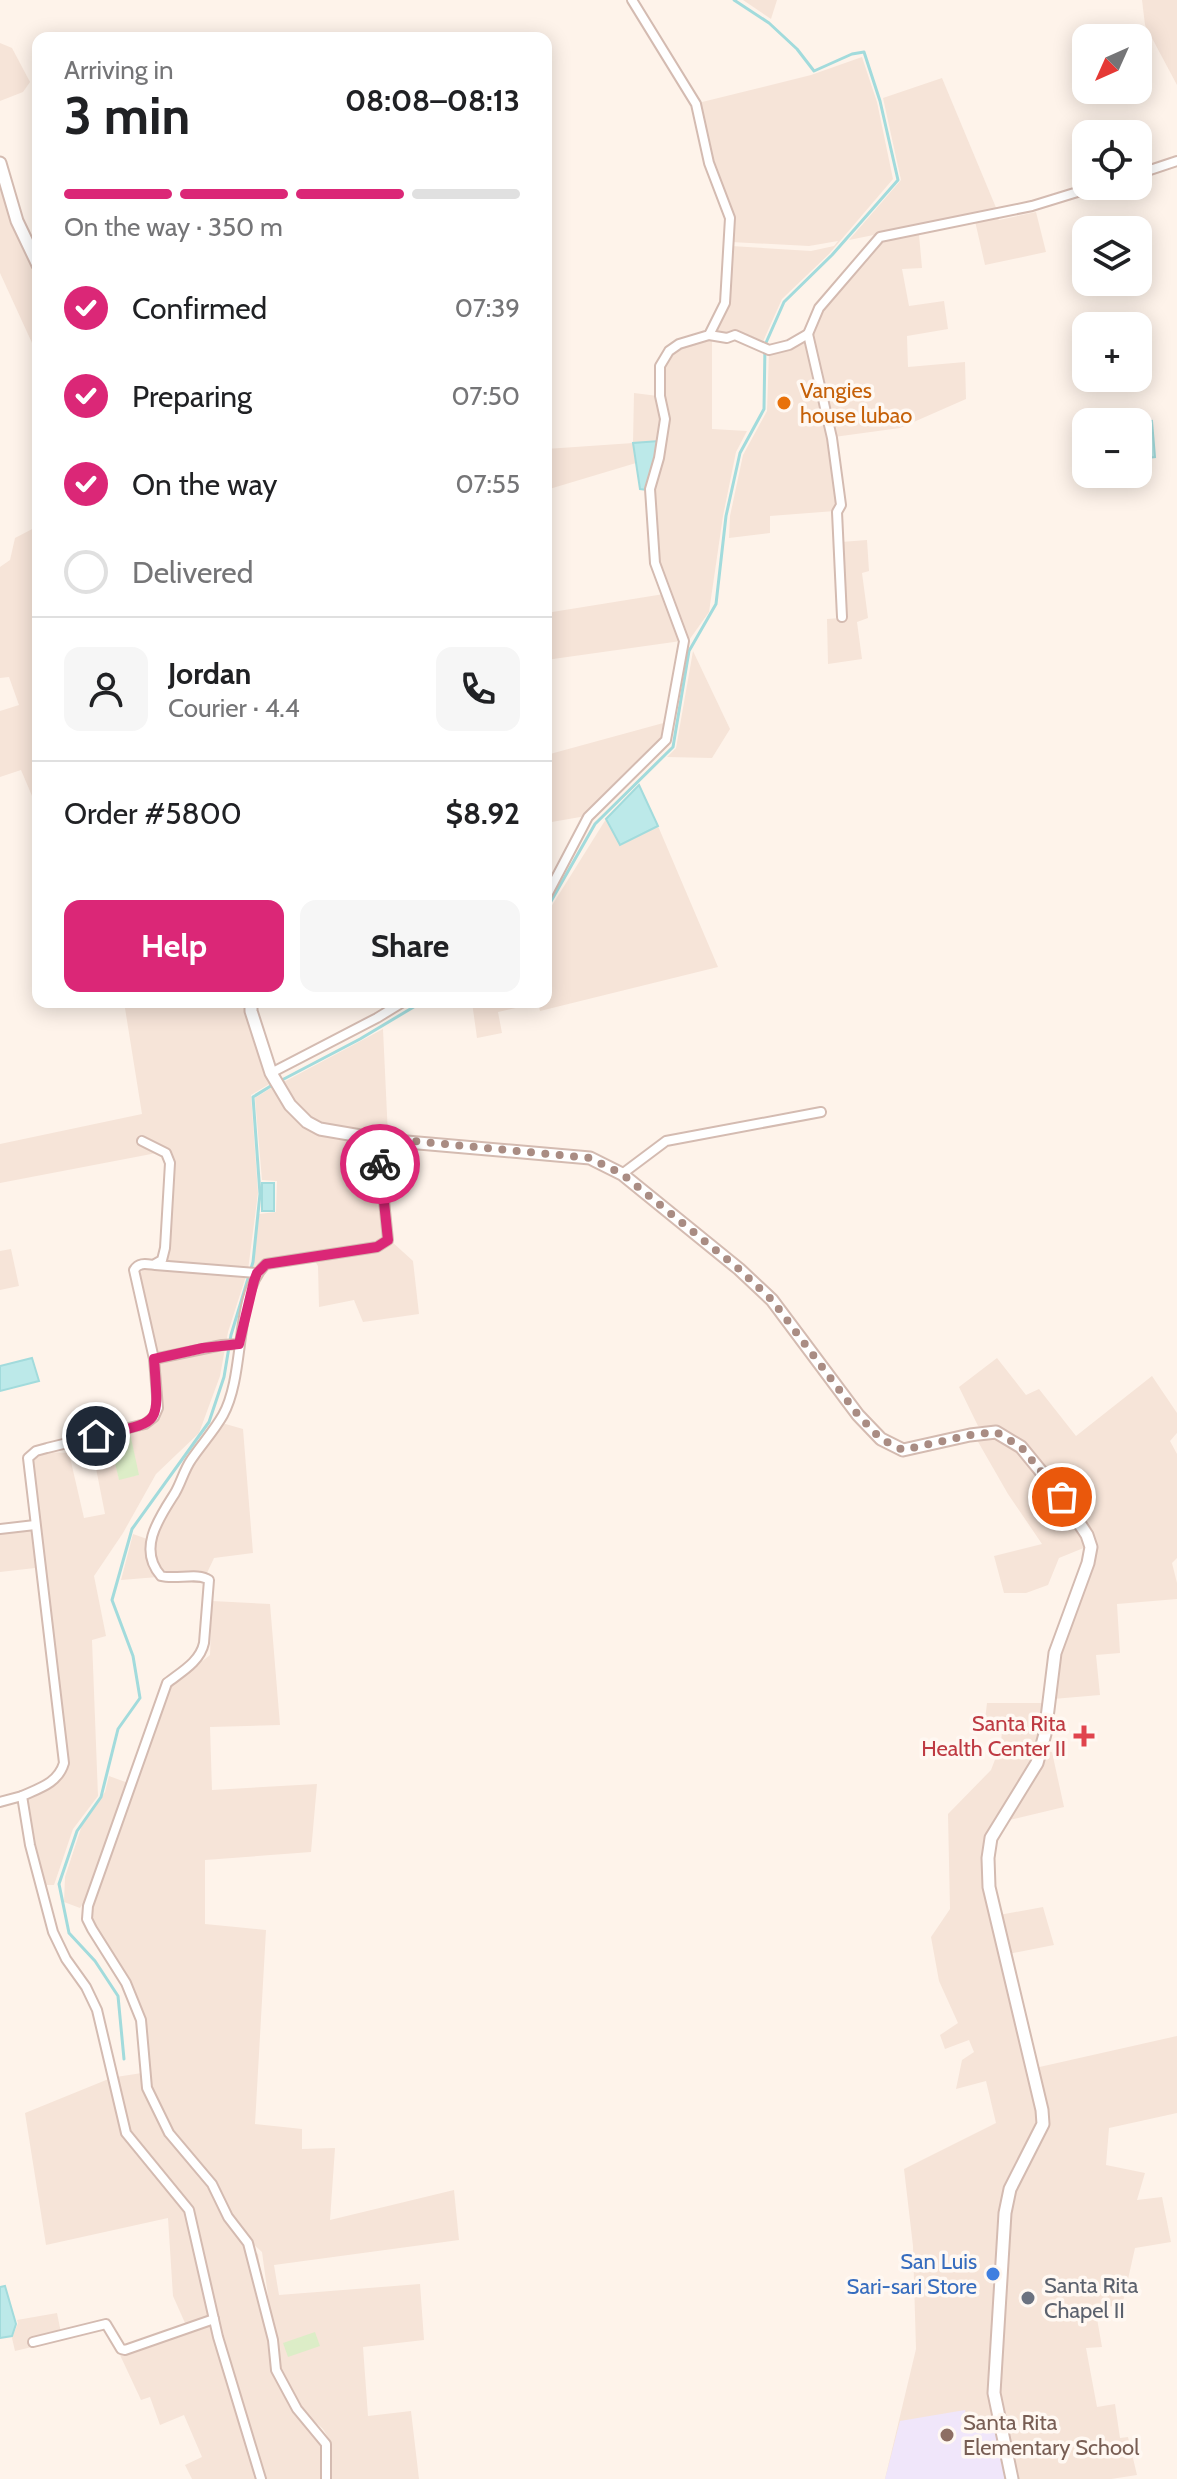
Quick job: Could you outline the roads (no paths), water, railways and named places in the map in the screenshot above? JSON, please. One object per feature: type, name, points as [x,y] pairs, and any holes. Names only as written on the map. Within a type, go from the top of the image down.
[{"type":"street","points":[[632,0],[696,104],[709,163],[730,218],[725,303],[709,335]]},
{"type":"street","points":[[1152,169],[1177,161]]},
{"type":"street","points":[[0,163],[17,221],[32,252]]},
{"type":"street","points":[[842,617],[837,512],[841,505],[832,438],[808,334],[819,308],[880,237],[1032,206],[1072,194]]},
{"type":"street","points":[[552,886],[588,817],[666,740],[684,641],[655,563],[650,489],[665,419],[660,396],[660,366],[669,351],[679,344],[709,335],[727,338],[735,335],[769,350],[789,345],[808,334]]},
{"type":"street","points":[[251,1008],[271,1073],[290,1105],[307,1122],[320,1129],[384,1140],[590,1158],[622,1174],[739,1269],[772,1300],[858,1415],[881,1439],[903,1450],[996,1432],[1021,1447],[1052,1484],[1087,1535],[1091,1547],[1088,1563],[1055,1653],[1045,1734],[1037,1763],[991,1838],[988,1858],[989,1887],[1043,2124],[1010,2189],[1005,2213],[994,2393],[1012,2479]]},
{"type":"street","points":[[271,1073],[393,1008]]},
{"type":"street","points":[[622,1174],[666,1141],[821,1112]]},
{"type":"street","points":[[326,2479],[326,2444],[297,2409],[276,2370],[273,2340],[252,2252],[228,2217],[212,2184],[169,2133],[147,2088],[141,2020],[126,1983],[87,1919],[88,1906],[167,1683],[202,1653],[210,1586],[208,1578],[161,1576],[152,1564],[152,1536],[191,1459],[220,1421],[230,1402],[238,1369],[231,1345],[257,1273],[266,1264],[377,1247],[388,1240],[379,1151],[384,1140]]},
{"type":"street","points":[[142,1141],[166,1153],[170,1163],[165,1248],[162,1260],[155,1265]]},
{"type":"street","points":[[0,1802],[52,1782],[60,1775],[64,1763],[28,1458],[36,1451],[145,1424],[154,1417],[158,1408],[154,1359],[134,1270],[140,1264],[257,1273]]},
{"type":"street","points":[[154,1359],[231,1345]]},
{"type":"street","points":[[0,1529],[35,1525]]},
{"type":"street","points":[[22,1796],[30,1845],[53,1932],[97,2010],[126,2133],[189,2210],[214,2319],[261,2479]]},
{"type":"street","points":[[33,2342],[106,2324],[121,2349],[125,2350],[214,2319]]},
{"type":"water","points":[[1152,421],[1155,457],[1152,457]]},
{"type":"water","points":[[659,441],[658,457],[647,490],[640,489],[633,443]]},
{"type":"water","points":[[639,785],[658,826],[620,845],[606,819]]},
{"type":"water","points":[[262,1183],[274,1183],[274,1211],[262,1211]]},
{"type":"water","points":[[32,1358],[39,1381],[0,1391],[0,1366]]},
{"type":"water","points":[[5,2286],[16,2324],[12,2336],[0,2338],[0,2287]]},
{"type":"waterway","points":[[552,899],[595,824],[673,747],[689,651],[716,604],[726,516],[740,453],[764,409],[765,345],[784,302],[832,255],[898,180],[880,101],[864,52],[814,71],[797,49],[769,23],[734,0]]},
{"type":"waterway","points":[[280,1081],[412,1008]]},
{"type":"waterway","points":[[124,2059],[118,1996],[95,1961],[69,1933],[59,1884],[77,1831],[101,1797],[118,1729],[140,1698],[133,1656],[112,1600],[132,1529],[209,1422],[224,1377],[231,1335],[253,1262],[260,1194],[253,1097],[274,1084]]},
{"type":"place","name":"Vangies house lubao","points":[[784,403]]},
{"type":"place","name":"Santa Rita Health Center II","points":[[1084,1736]]},
{"type":"place","name":"San Luis Sari-sari Store","points":[[993,2274]]},
{"type":"place","name":"Santa Rita Chapel II","points":[[1028,2298]]},
{"type":"place","name":"Santa Rita Elementary School","points":[[947,2435]]}]
